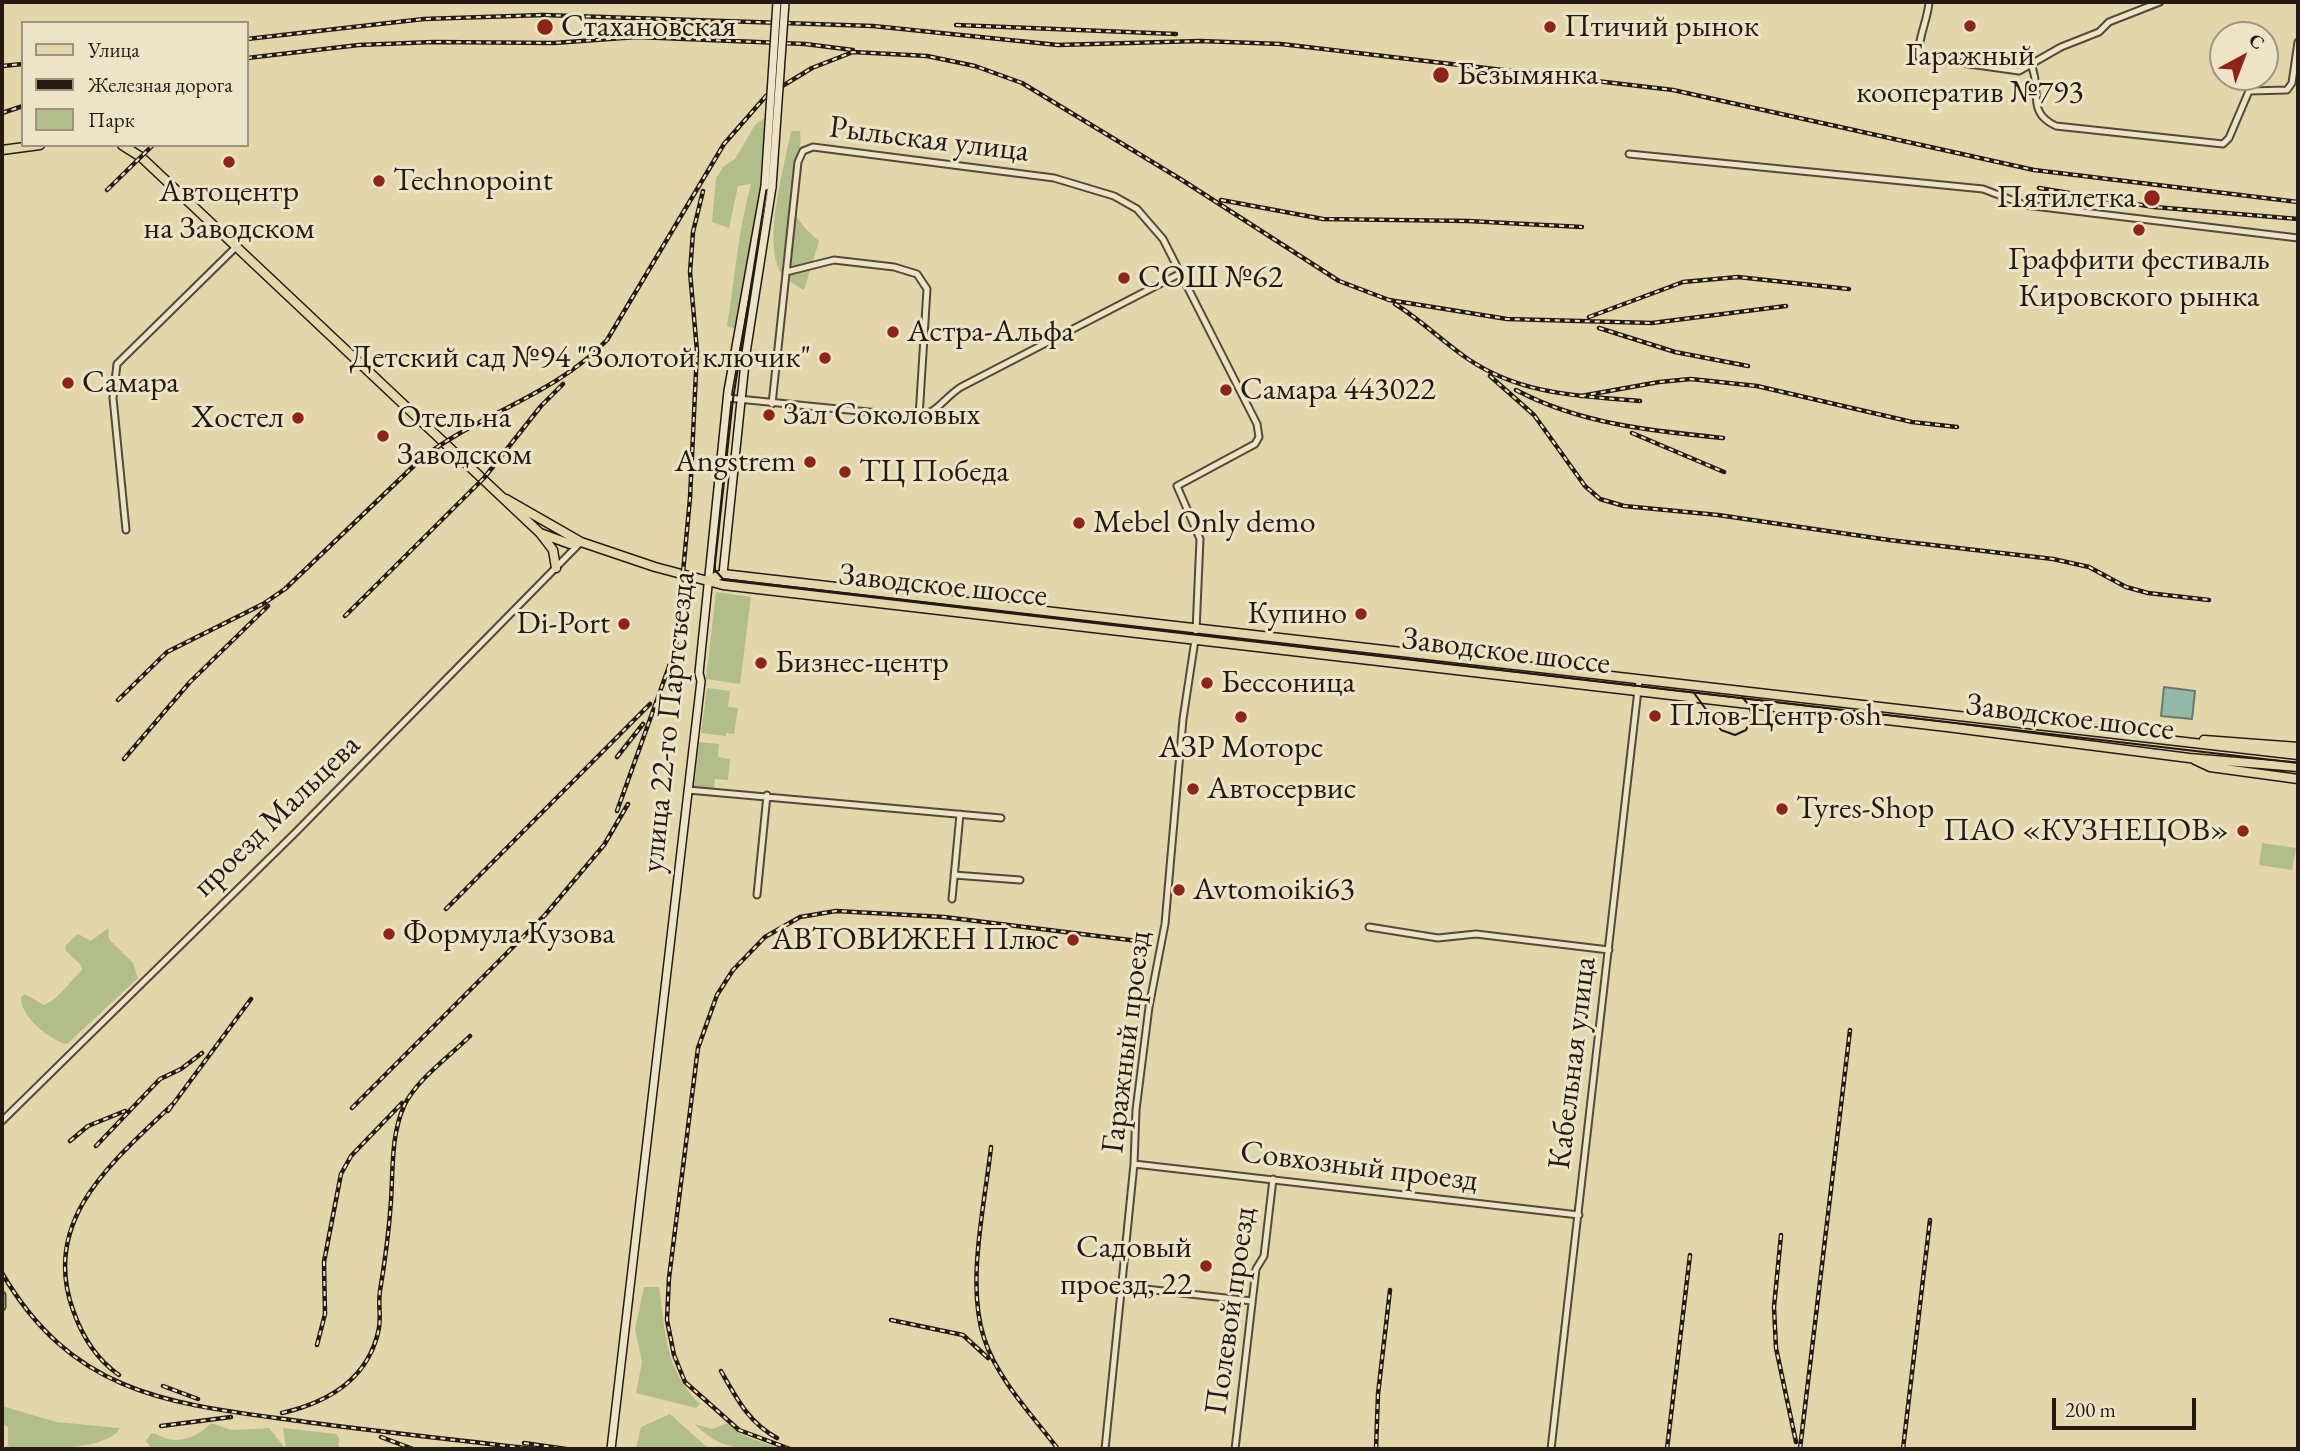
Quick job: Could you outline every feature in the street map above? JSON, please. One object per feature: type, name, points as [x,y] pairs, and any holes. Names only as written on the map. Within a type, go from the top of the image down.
[{"type":"main road","name":"улица 22-го Партсъезда","points":[[611,1449],[688,790],[728,398],[768,187],[777,2]]},
{"type":"main road","name":"улица 22-го Партсъезда","points":[[723,574],[746,353],[768,187],[785,2]]},
{"type":"main road","points":[[2,150],[25,147]]},
{"type":"main road","name":"Заводское шоссе","points":[[125,147],[141,157],[506,499],[581,542],[654,567],[710,579],[723,585],[950,611],[1639,681],[2090,734],[2298,755]]},
{"type":"main road","name":"Заводское шоссе","points":[[506,499],[513,510],[540,533],[570,544],[581,542]]},
{"type":"main road","points":[[540,533],[553,550],[556,568]]},
{"type":"main road","name":"Заводское шоссе","points":[[710,579],[723,574],[951,601],[1639,692],[2189,758],[2298,767]]},
{"type":"main road","points":[[950,611],[951,601]]},
{"type":"main road","points":[[1805,701],[1805,711]]},
{"type":"main road","points":[[2089,745],[2090,734]]},
{"type":"main road","points":[[2190,742],[2216,740],[2298,747]]},
{"type":"main road","points":[[2189,758],[2210,767],[2298,779]]},
{"type":"street","points":[[1929,2],[1928,18],[1918,47],[1919,57],[2019,71],[2061,47],[2099,32],[2109,22],[2160,2]]},
{"type":"street","points":[[2031,65],[2037,81],[2036,106],[2045,121],[2056,126],[2223,144],[2229,138],[2249,91],[2287,90],[2292,83],[2298,42]]},
{"type":"street","name":"Рыльская улица","points":[[772,404],[798,162],[803,151],[813,147],[1054,178],[1114,196],[1138,209],[1150,220],[1181,274],[1257,424],[1259,437],[1255,444]]},
{"type":"street","points":[[1629,154],[1983,189],[2025,205],[2298,238]]},
{"type":"street","points":[[126,530],[113,398],[117,364],[237,246]]},
{"type":"street","points":[[786,272],[834,260],[894,267],[916,274],[927,289],[919,417]]},
{"type":"street","points":[[728,398],[919,417],[941,407],[961,387],[1181,274]]},
{"type":"street","name":"Гаражный проезд","points":[[1105,1449],[1119,1286],[1134,1164],[1136,1110],[1149,1007],[1165,924],[1183,719],[1195,635],[1200,539],[1177,486],[1255,444]]},
{"type":"street","name":"проезд Мальцева","points":[[2,1121],[297,831],[581,542]]},
{"type":"street","name":"Кабельная улица","points":[[1551,1449],[1639,681]]},
{"type":"street","points":[[688,790],[1001,818]]},
{"type":"street","points":[[757,895],[767,795]]},
{"type":"street","points":[[952,899],[960,814]]},
{"type":"street","points":[[954,875],[1020,880]]},
{"type":"street","points":[[1369,927],[1438,938],[1476,934],[1609,950]]},
{"type":"street","name":"Совхозный проезд","points":[[1134,1164],[1578,1215]]},
{"type":"street","name":"Полевой проезд","points":[[1235,1449],[1256,1269],[1264,1256],[1273,1179]]},
{"type":"street","points":[[1119,1286],[1252,1301]]},
{"type":"street","points":[[2,1295],[2,1307]]},
{"type":"green space","points":[[766,117],[764,180],[737,329],[727,326],[740,236],[751,184],[738,186],[729,228],[712,222],[716,178],[724,166],[735,159],[755,125]]},
{"type":"green space","points":[[791,131],[800,131],[800,148],[791,188],[794,211],[819,241],[804,290],[781,273],[774,251],[777,198]]},
{"type":"green space","points":[[716,592],[751,597],[740,684],[706,679]]},
{"type":"green space","points":[[707,688],[730,691],[728,707],[738,708],[734,734],[726,733],[726,736],[701,733]]},
{"type":"green space","points":[[699,742],[719,744],[718,757],[730,759],[728,780],[715,779],[714,791],[694,789]]},
{"type":"green space","points":[[2262,843],[2296,848],[2292,870],[2259,865]]},
{"type":"green space","points":[[108,928],[109,939],[133,963],[138,978],[67,1044],[60,1042],[37,1026],[25,1012],[21,997],[25,994],[44,1005],[55,998],[82,970],[81,965],[65,950],[66,945],[78,934],[91,941]]},
{"type":"green space","points":[[644,1287],[659,1287],[673,1364],[688,1391],[700,1404],[696,1408],[636,1393],[642,1362],[635,1329]]},
{"type":"green space","points":[[2,1406],[56,1422],[120,1428],[113,1436],[88,1445],[11,1449],[8,1445],[8,1427],[2,1424]]},
{"type":"green space","points":[[670,1414],[709,1449],[636,1449],[641,1427]]},
{"type":"green space","points":[[211,1423],[232,1430],[269,1428],[285,1448],[152,1449],[146,1441],[151,1433],[168,1439],[186,1439]]},
{"type":"green space","points":[[728,1423],[740,1434],[781,1449],[733,1447],[704,1433],[695,1424],[712,1429]]},
{"type":"green space","points":[[283,1428],[336,1434],[339,1438],[338,1449],[286,1449]]},
{"type":"shaded area","points":[[2164,687],[2195,691],[2192,719],[2161,716]]},
{"type":"tram line","points":[[779,2],[767,186],[733,399],[715,564],[715,570],[723,579],[2298,763]]},
{"type":"tram line","points":[[1694,693],[1721,730],[1735,735],[1746,730],[1752,717],[1749,705],[1742,697]]},
{"type":"railway","points":[[248,39],[424,19],[543,15],[873,26],[1058,45],[1200,41],[1281,44],[1673,90],[2034,170],[2298,202]]},
{"type":"railway","points":[[956,25],[1176,34]]},
{"type":"railway","points":[[248,58],[359,45],[433,42],[554,43],[637,37],[805,44],[853,50]]},
{"type":"railway","points":[[118,700],[167,652],[263,604],[285,589],[422,458],[468,428],[541,390],[587,359],[607,340],[724,144],[766,96],[812,68],[853,52],[927,56],[975,66],[1022,83],[1182,180],[1339,281],[1389,300],[1507,319],[1652,323],[1786,306]]},
{"type":"railway","points":[[2,66],[21,64]]},
{"type":"railway","points":[[2,113],[21,107]]},
{"type":"railway","points":[[107,190],[151,147]]},
{"type":"railway","points":[[2039,188],[2154,207],[2298,219]]},
{"type":"railway","points":[[617,811],[676,647],[690,498],[697,351],[690,272],[693,232],[703,191]]},
{"type":"railway","points":[[1221,200],[1323,219],[1468,221],[1582,227]]},
{"type":"railway","points":[[1589,317],[1683,282],[1738,277],[1849,289]]},
{"type":"railway","points":[[1395,304],[1468,359],[1509,380],[1551,392],[1640,401]]},
{"type":"railway","points":[[1599,328],[1675,352],[1748,366]]},
{"type":"railway","points":[[1490,376],[1534,415],[1585,486],[1600,499],[1624,506],[1718,515],[1889,540],[2053,559],[2089,567],[2126,587],[2148,593],[2209,600]]},
{"type":"railway","points":[[1581,396],[1691,379],[1757,386],[1912,422],[1957,427]]},
{"type":"railway","points":[[345,616],[484,478],[541,406],[563,384]]},
{"type":"railway","points":[[1516,390],[1540,402],[1591,418],[1643,429],[1723,438]]},
{"type":"railway","points":[[1632,433],[1724,472]]},
{"type":"railway","points":[[124,759],[190,682],[268,606]]},
{"type":"railway","points":[[446,909],[650,704]]},
{"type":"railway","points":[[617,757],[643,724]]},
{"type":"railway","points":[[352,1108],[545,915],[604,845],[628,804]]},
{"type":"railway","points":[[790,1449],[739,1430],[685,1382],[674,1355],[667,1320],[669,1278],[698,1048],[717,995],[733,970],[765,937],[800,917],[836,911],[944,917],[1146,942]]},
{"type":"railway","points":[[168,1111],[251,999]]},
{"type":"railway","points":[[1800,1449],[1850,1030]]},
{"type":"railway","points":[[282,1413],[316,1402],[344,1386],[366,1361],[374,1346],[379,1328],[379,1296],[389,1224],[393,1153],[400,1117],[417,1087],[470,1036]]},
{"type":"railway","points":[[96,1146],[160,1079],[181,1069],[202,1053]]},
{"type":"railway","points":[[119,1375],[97,1354],[85,1338],[77,1320],[65,1277],[67,1247],[75,1219],[89,1193],[107,1169],[174,1103]]},
{"type":"railway","points":[[317,1345],[325,1314],[324,1262],[341,1174],[351,1156],[402,1103]]},
{"type":"railway","points":[[70,1141],[88,1126],[125,1111]]},
{"type":"railway","points":[[991,1147],[977,1269],[979,1317],[984,1338],[998,1368],[1016,1396],[1058,1449]]},
{"type":"railway","points":[[1903,1449],[1930,1220]]},
{"type":"railway","points":[[1781,1235],[1774,1307],[1776,1348],[1796,1442]]},
{"type":"railway","points":[[1667,1449],[1690,1255]]},
{"type":"railway","points":[[2,1273],[31,1315],[62,1347],[96,1371],[133,1388],[214,1409],[533,1449]]},
{"type":"railway","points":[[1376,1449],[1378,1394],[1390,1290]]},
{"type":"railway","points":[[891,1320],[963,1335],[988,1358]]},
{"type":"railway","points":[[721,1371],[751,1418],[777,1438]]},
{"type":"railway","points":[[163,1386],[198,1399]]},
{"type":"railway","points":[[161,1426],[231,1417]]},
{"type":"railway","points":[[381,1437],[413,1449]]},
{"type":"railway","points":[[524,1443],[566,1449]]},
{"type":"place","name":"Гаражный кооператив №793","points":[[1970,26]]},
{"type":"place","name":"Стахановская","points":[[545,27]]},
{"type":"place","name":"Птичий рынок","points":[[1550,27]]},
{"type":"place","name":"Безымянка","points":[[1441,75]]},
{"type":"place","name":"Автоцентр на Заводском","points":[[229,162]]},
{"type":"place","name":"Technopoint","points":[[379,181]]},
{"type":"place","name":"Пятилетка","points":[[2152,198]]},
{"type":"place","name":"Граффити фестиваль Кировского рынка","points":[[2139,230]]},
{"type":"place","name":"СОШ №62","points":[[1124,278]]},
{"type":"place","name":"Астра-Альфа","points":[[893,332]]},
{"type":"place","name":"Детский сад №94 \"Золотой ключик\"","points":[[825,358]]},
{"type":"place","name":"Самара","points":[[68,383]]},
{"type":"place","name":"Самара 443022","points":[[1226,390]]},
{"type":"place","name":"Зал Соколовых","points":[[769,415]]},
{"type":"place","name":"Хостел","points":[[298,418]]},
{"type":"place","name":"Отель на Заводском","points":[[383,436]]},
{"type":"place","name":"Angstrem","points":[[810,462]]},
{"type":"place","name":"ТЦ Победа","points":[[845,472]]},
{"type":"place","name":"Mebel Only demo","points":[[1079,523]]},
{"type":"place","name":"Купино","points":[[1361,614]]},
{"type":"place","name":"Di-Port","points":[[624,624]]},
{"type":"place","name":"Бизнес-центр","points":[[761,663]]},
{"type":"place","name":"Бессоница","points":[[1207,683]]},
{"type":"place","name":"Плов-Центр osh","points":[[1655,716]]},
{"type":"place","name":"АЗР Моторс","points":[[1241,717]]},
{"type":"place","name":"Автосервис","points":[[1193,789]]},
{"type":"place","name":"Tyres-Shop","points":[[1782,809]]},
{"type":"place","name":"ПАО «КУЗНЕЦОВ»","points":[[2243,831]]},
{"type":"place","name":"Avtomoiki63","points":[[1179,890]]},
{"type":"place","name":"Формула Кузова","points":[[389,934]]},
{"type":"place","name":"АВТОВИЖЕН Плюс","points":[[1073,940]]},
{"type":"place","name":"Садовый проезд, 22","points":[[1206,1266]]}]
